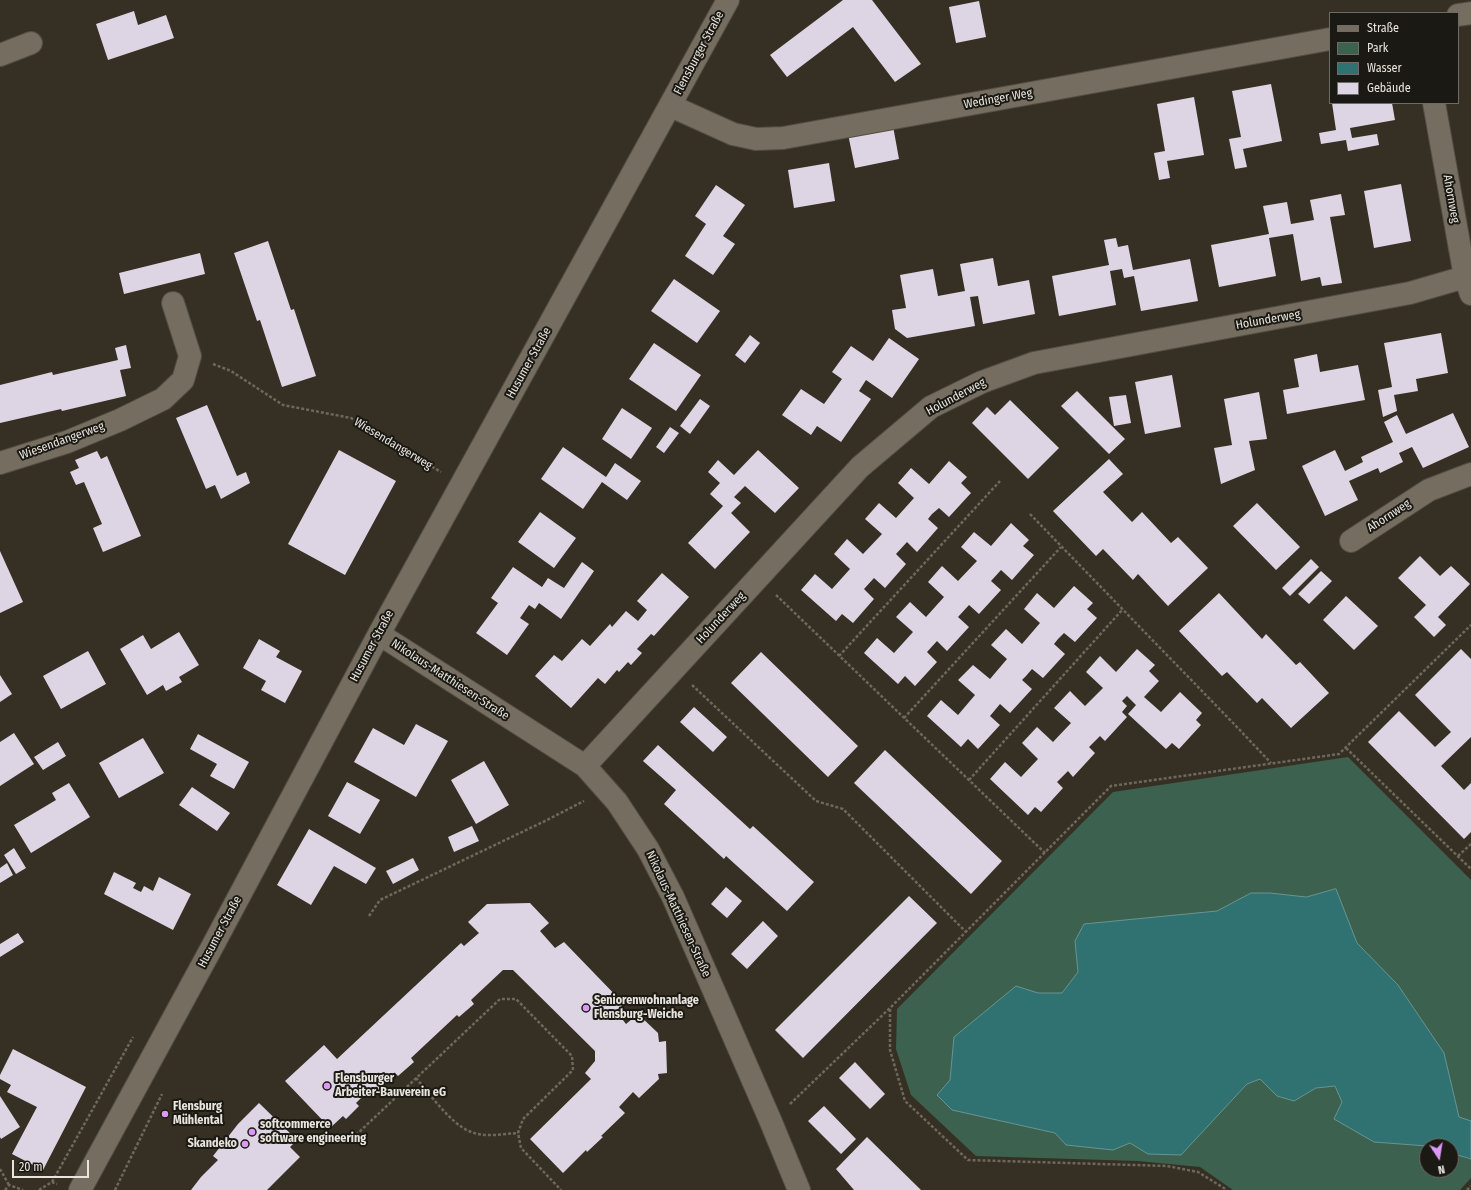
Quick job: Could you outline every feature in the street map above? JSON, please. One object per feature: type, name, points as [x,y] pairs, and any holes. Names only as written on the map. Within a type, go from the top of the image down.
[{"type":"street","name":"Flensburger Straße","points":[[671,106],[728,0]]},
{"type":"street","points":[[1459,16],[1471,13]]},
{"type":"street","name":"Wedinger Weg","points":[[671,106],[734,134],[756,139],[783,138],[1329,39]]},
{"type":"street","points":[[0,55],[31,44]]},
{"type":"street","name":"Ahornweg","points":[[1434,104],[1468,286]]},
{"type":"street","name":"Husumer Straße","points":[[80,1190],[211,949],[378,634],[671,106]]},
{"type":"street","name":"Holunderweg","points":[[585,766],[860,467],[932,408],[982,382],[1034,362],[1410,293],[1468,286]]},
{"type":"street","points":[[173,303],[190,356]]},
{"type":"street","name":"Wiesendangerweg","points":[[0,463],[67,442],[120,420],[163,399],[182,380],[190,356]]},
{"type":"street","name":"Ahornweg","points":[[1351,541],[1429,490],[1471,474]]},
{"type":"street","name":"Nikolaus-Matthiesen-Straße","points":[[378,634],[585,766],[617,802],[648,849],[673,897],[799,1190]]},
{"type":"path","name":"Wiesendangerweg","points":[[190,356],[231,371],[283,405],[351,418],[461,485]]},
{"type":"path","points":[[839,656],[1000,481]]},
{"type":"path","points":[[1030,514],[1271,764]]},
{"type":"path","points":[[904,718],[1062,547]]},
{"type":"path","points":[[758,578],[1045,853]]},
{"type":"path","points":[[969,780],[1123,609]]},
{"type":"path","points":[[771,1122],[890,1008],[1111,786],[1339,754],[1471,625]]},
{"type":"path","points":[[674,669],[816,801],[843,809],[966,932]]},
{"type":"path","points":[[1346,748],[1471,869]]},
{"type":"path","points":[[369,916],[380,900],[545,821],[606,789]]},
{"type":"path","points":[[1458,856],[1471,844]]},
{"type":"path","points":[[356,1135],[500,999],[516,999],[572,1056],[573,1070],[523,1119],[518,1133],[521,1148],[561,1190]]},
{"type":"path","points":[[890,1008],[890,1050],[905,1101],[968,1160],[1167,1166],[1198,1172],[1227,1190]]},
{"type":"path","points":[[416,1078],[456,1123],[469,1132],[491,1135],[518,1133]]},
{"type":"path","points":[[0,1169],[9,1185],[23,1190]]},
{"type":"path","points":[[39,1190],[52,1182],[58,1184]]},
{"type":"path","points":[[5,1190],[9,1185]]},
{"type":"path","points":[[1467,1190],[1471,1186]]},
{"type":"green space","points":[[1348,757],[1471,880],[1471,1178],[1460,1190],[1233,1190],[1200,1167],[1138,1161],[976,1156],[911,1095],[896,1049],[897,1009],[1113,792]]},
{"type":"water","points":[[1336,889],[1357,943],[1398,985],[1444,1053],[1459,1117],[1471,1121],[1471,1159],[1459,1155],[1459,1138],[1419,1138],[1419,1145],[1374,1142],[1334,1119],[1342,1102],[1335,1086],[1316,1088],[1294,1101],[1277,1096],[1260,1079],[1247,1084],[1181,1155],[1148,1154],[1130,1143],[1113,1150],[1066,1145],[1055,1133],[952,1110],[937,1095],[950,1080],[954,1037],[1016,986],[1038,993],[1062,993],[1078,972],[1075,941],[1084,924],[1217,911],[1251,893],[1270,893],[1306,897]]},
{"type":"building","points":[[843,0],[872,0],[921,64],[895,82],[853,27],[787,77],[770,55]]},
{"type":"building","points":[[979,1],[986,37],[956,43],[949,7]]},
{"type":"building","points":[[134,11],[138,25],[166,15],[174,38],[108,60],[96,24]]},
{"type":"building","points":[[1271,84],[1282,141],[1243,149],[1247,167],[1235,169],[1229,139],[1241,137],[1232,91]]},
{"type":"building","points":[[1194,97],[1204,155],[1167,161],[1170,178],[1159,180],[1154,153],[1165,151],[1157,104]]},
{"type":"building","points":[[1332,104],[1392,104],[1395,120],[1350,128],[1352,138],[1377,134],[1379,145],[1348,151],[1346,140],[1321,144],[1319,133],[1336,130]]},
{"type":"building","points":[[893,126],[899,159],[855,168],[848,134]]},
{"type":"building","points":[[829,163],[835,201],[794,208],[788,170]]},
{"type":"building","points":[[1401,184],[1411,241],[1374,248],[1364,191]]},
{"type":"building","points":[[716,185],[745,205],[723,236],[735,244],[713,275],[685,256],[706,224],[695,216]]},
{"type":"building","points":[[1341,194],[1345,215],[1330,217],[1342,283],[1322,286],[1320,277],[1301,281],[1293,234],[1269,238],[1276,276],[1219,287],[1211,245],[1269,234],[1263,206],[1287,202],[1291,224],[1314,220],[1310,200]]},
{"type":"building","points":[[1116,238],[1118,247],[1128,245],[1133,270],[1190,259],[1198,301],[1141,311],[1134,276],[1124,278],[1122,269],[1110,271],[1116,305],[1059,316],[1052,276],[1109,265],[1104,240]]},
{"type":"building","points":[[268,241],[291,310],[294,309],[316,376],[282,387],[260,320],[257,321],[234,253]]},
{"type":"building","points":[[200,253],[205,274],[124,294],[119,273]]},
{"type":"building","points":[[993,258],[998,286],[1029,280],[1035,314],[983,324],[978,296],[970,297],[975,326],[907,338],[895,329],[892,310],[906,308],[900,275],[933,269],[938,296],[965,291],[960,264]]},
{"type":"building","points":[[674,279],[720,311],[697,343],[651,311]]},
{"type":"building","points":[[1441,333],[1448,373],[1416,379],[1418,391],[1394,395],[1397,411],[1383,417],[1378,390],[1392,387],[1384,343]]},
{"type":"building","points":[[750,335],[760,343],[745,363],[735,355]]},
{"type":"building","points":[[889,338],[919,359],[892,398],[866,380],[859,391],[871,399],[841,442],[817,426],[811,435],[782,415],[801,389],[824,404],[842,379],[832,372],[851,346],[873,361]]},
{"type":"building","points":[[654,343],[701,375],[676,411],[629,379]]},
{"type":"building","points":[[126,345],[131,368],[120,370],[126,396],[62,411],[61,409],[0,423],[0,385],[52,372],[53,375],[118,360],[115,348]]},
{"type":"building","points":[[1317,354],[1320,372],[1358,365],[1365,400],[1287,414],[1283,390],[1299,387],[1294,359]]},
{"type":"building","points":[[1172,375],[1181,427],[1145,434],[1135,382]]},
{"type":"building","points":[[1077,391],[1125,439],[1109,454],[1061,406]]},
{"type":"building","points":[[1259,392],[1267,439],[1249,441],[1255,470],[1221,484],[1214,448],[1232,445],[1224,399]]},
{"type":"building","points":[[1126,395],[1131,423],[1114,426],[1109,397]]},
{"type":"building","points":[[700,399],[710,406],[690,434],[680,426]]},
{"type":"building","points":[[1010,400],[1059,448],[1028,479],[972,423],[987,407],[995,415]]},
{"type":"building","points":[[207,405],[237,476],[246,472],[250,483],[221,499],[215,485],[206,489],[176,418]]},
{"type":"building","points":[[622,408],[652,428],[631,459],[602,439]]},
{"type":"building","points":[[1453,413],[1469,447],[1423,468],[1412,447],[1399,453],[1403,462],[1380,473],[1378,468],[1349,481],[1358,500],[1325,516],[1302,466],[1335,450],[1345,471],[1363,462],[1361,457],[1393,442],[1384,422],[1397,415],[1406,434]]},
{"type":"building","points":[[670,427],[679,433],[664,453],[656,447]]},
{"type":"building","points":[[563,447],[606,477],[615,463],[641,481],[627,500],[602,482],[583,509],[541,479]]},
{"type":"building","points":[[339,450],[396,481],[345,575],[288,544]]},
{"type":"building","points":[[758,450],[799,488],[775,513],[745,486],[734,497],[741,503],[731,513],[750,532],[715,569],[688,543],[723,506],[710,494],[720,483],[708,472],[718,460],[734,475]]},
{"type":"building","points":[[97,451],[101,459],[107,456],[141,536],[103,552],[93,528],[102,524],[84,482],[76,485],[70,472],[79,468],[75,460]]},
{"type":"building","points":[[1109,459],[1123,474],[1103,492],[1132,522],[1142,512],[1171,543],[1178,537],[1208,568],[1168,606],[1138,574],[1133,580],[1103,549],[1096,556],[1053,511]]},
{"type":"building","points":[[949,461],[967,477],[961,483],[971,493],[949,517],[939,508],[932,514],[928,519],[938,528],[917,552],[907,542],[896,554],[906,564],[885,588],[874,578],[864,589],[874,599],[853,623],[842,614],[836,621],[801,590],[815,574],[832,589],[850,569],[834,554],[847,539],[863,554],[882,534],[865,519],[879,503],[896,518],[914,498],[898,483],[911,468],[929,484]]},
{"type":"building","points":[[1257,503],[1300,547],[1276,570],[1233,526]]},
{"type":"building","points":[[540,512],[576,538],[554,568],[518,542]]},
{"type":"building","points":[[1011,523],[1029,540],[1023,546],[1034,555],[1012,580],[1001,570],[991,581],[1001,590],[979,614],[969,605],[958,617],[969,627],[947,651],[937,641],[927,652],[937,662],[915,686],[905,676],[898,684],[864,653],[877,638],[894,653],[913,632],[896,617],[910,602],[926,617],[944,597],[928,582],[942,566],[958,581],[977,561],[961,547],[974,532],[991,546]]},
{"type":"building","points":[[0,551],[23,602],[0,613]]},
{"type":"building","points":[[1420,556],[1440,576],[1451,566],[1470,584],[1438,617],[1446,625],[1434,637],[1414,617],[1426,605],[1398,578]]},
{"type":"building","points":[[1311,559],[1319,567],[1290,596],[1282,588]]},
{"type":"building","points":[[582,562],[594,571],[561,619],[539,603],[535,609],[529,605],[520,618],[529,624],[507,655],[476,633],[498,603],[491,598],[513,567],[542,587],[548,578],[564,588]]},
{"type":"building","points":[[1321,571],[1332,581],[1309,604],[1298,594]]},
{"type":"building","points":[[662,573],[689,597],[654,636],[651,634],[637,649],[642,653],[631,665],[628,662],[619,672],[617,670],[605,684],[598,678],[571,708],[535,676],[554,655],[562,661],[582,639],[590,646],[610,624],[612,627],[626,611],[638,621],[647,610],[637,601]]},
{"type":"building","points":[[1074,586],[1093,603],[1087,609],[1097,618],[1075,642],[1064,633],[1058,639],[1054,644],[1065,654],[1043,678],[1032,669],[1022,680],[1032,689],[1010,713],[1000,704],[990,716],[1000,725],[978,749],[968,739],[961,747],[927,716],[941,700],[958,715],[975,695],[958,680],[973,665],[990,679],[1007,659],[991,645],[1006,629],[1022,644],[1040,623],[1024,609],[1037,593],[1054,608]]},
{"type":"building","points":[[1219,593],[1262,639],[1266,634],[1296,665],[1300,662],[1329,693],[1291,728],[1262,698],[1257,703],[1227,672],[1222,676],[1179,631]]},
{"type":"building","points":[[1346,596],[1378,626],[1354,650],[1323,620]]},
{"type":"building","points":[[179,632],[199,665],[179,677],[182,682],[166,691],[163,685],[147,695],[120,649],[143,635],[151,649]]},
{"type":"building","points":[[259,639],[280,651],[276,657],[302,671],[285,703],[261,690],[266,681],[243,668]]},
{"type":"building","points":[[1137,649],[1155,665],[1149,671],[1159,681],[1144,697],[1161,712],[1180,692],[1202,713],[1196,720],[1201,725],[1179,749],[1172,743],[1166,749],[1128,714],[1136,705],[1127,696],[1122,701],[1127,706],[1122,712],[1127,717],[1105,741],[1100,736],[1089,747],[1095,753],[1073,777],[1068,771],[1057,782],[1063,788],[1041,812],[1035,807],[1028,815],[990,779],[1005,762],[1021,777],[1038,759],[1022,743],[1037,727],[1053,742],[1071,723],[1054,708],[1070,691],[1085,706],[1103,688],[1086,672],[1100,656],[1116,672]]},
{"type":"building","points":[[1461,649],[1471,659],[1471,737],[1441,766],[1464,790],[1471,783],[1471,832],[1464,839],[1368,742],[1399,711],[1435,747],[1451,732],[1415,695]]},
{"type":"building","points":[[88,651],[106,684],[61,709],[43,676]]},
{"type":"building","points":[[761,652],[858,746],[828,777],[731,683]]},
{"type":"building","points":[[0,675],[12,694],[0,702]]},
{"type":"building","points":[[694,707],[727,737],[713,752],[680,722]]},
{"type":"building","points":[[416,724],[448,741],[416,797],[354,762],[373,728],[404,745]]},
{"type":"building","points":[[14,733],[34,764],[0,786],[0,742]]},
{"type":"building","points":[[198,734],[249,762],[234,789],[210,776],[217,764],[190,749]]},
{"type":"building","points":[[143,738],[164,773],[119,798],[99,763]]},
{"type":"building","points":[[58,742],[66,756],[43,770],[34,757]]},
{"type":"building","points":[[658,745],[750,829],[753,826],[814,882],[787,911],[726,856],[724,859],[664,804],[676,790],[643,761]]},
{"type":"building","points":[[885,750],[1002,861],[971,894],[854,783]]},
{"type":"building","points":[[484,761],[509,805],[476,824],[451,780]]},
{"type":"building","points":[[347,782],[380,800],[360,834],[328,816]]},
{"type":"building","points":[[69,783],[90,817],[31,853],[14,825],[56,800],[52,793]]},
{"type":"building","points":[[192,787],[230,813],[217,831],[179,805]]},
{"type":"building","points":[[472,826],[479,841],[454,852],[448,837]]},
{"type":"building","points":[[309,829],[376,868],[366,884],[334,866],[311,905],[277,885]]},
{"type":"building","points":[[14,848],[26,868],[16,874],[4,855]]},
{"type":"building","points":[[413,858],[419,870],[393,884],[386,871]]},
{"type":"building","points":[[7,863],[13,875],[0,883],[0,868]]},
{"type":"building","points":[[114,872],[136,883],[133,888],[141,892],[144,886],[153,891],[159,877],[191,894],[173,930],[104,894]]},
{"type":"building","points":[[726,887],[742,901],[727,918],[711,904]]},
{"type":"building","points":[[909,896],[937,923],[803,1058],[775,1030]]},
{"type":"building","points":[[530,903],[549,923],[540,931],[555,948],[564,942],[624,1004],[616,1011],[626,1024],[638,1014],[658,1033],[659,1042],[666,1041],[667,1073],[658,1074],[659,1079],[639,1098],[633,1092],[619,1107],[625,1113],[601,1136],[603,1137],[587,1152],[586,1150],[563,1173],[530,1139],[591,1079],[585,1073],[595,1061],[595,1051],[513,970],[503,970],[471,1000],[474,1004],[459,1017],[457,1015],[411,1058],[414,1062],[398,1076],[396,1074],[372,1096],[368,1091],[356,1103],[359,1106],[346,1119],[343,1116],[330,1128],[285,1081],[324,1045],[337,1059],[461,943],[464,946],[479,933],[468,922],[487,904]]},
{"type":"building","points":[[763,921],[778,936],[747,969],[731,954]]},
{"type":"building","points":[[18,933],[24,942],[0,957],[0,944]]},
{"type":"building","points":[[13,1049],[86,1087],[43,1170],[12,1154],[37,1107],[7,1092],[11,1085],[0,1079],[0,1075]]},
{"type":"building","points":[[855,1062],[885,1094],[870,1109],[839,1078]]},
{"type":"building","points":[[0,1096],[20,1127],[1,1139],[0,1137]]},
{"type":"building","points":[[259,1103],[297,1140],[290,1147],[300,1157],[267,1190],[191,1190],[201,1177],[218,1160],[213,1156],[238,1124]]},
{"type":"building","points":[[824,1106],[856,1139],[841,1154],[808,1121]]},
{"type":"building","points":[[867,1137],[921,1190],[854,1190],[836,1169]]},
{"type":"place","name":"Seniorenwohnanlage Flensburg-Weiche","points":[[586,1008]]},
{"type":"place","name":"Flensburger Arbeiter-Bauverein eG","points":[[327,1086]]},
{"type":"place","name":"Flensburg Mühlental","points":[[165,1114]]},
{"type":"place","name":"softcommerce software engineering","points":[[252,1132]]},
{"type":"place","name":"Skandeko","points":[[245,1144]]}]
